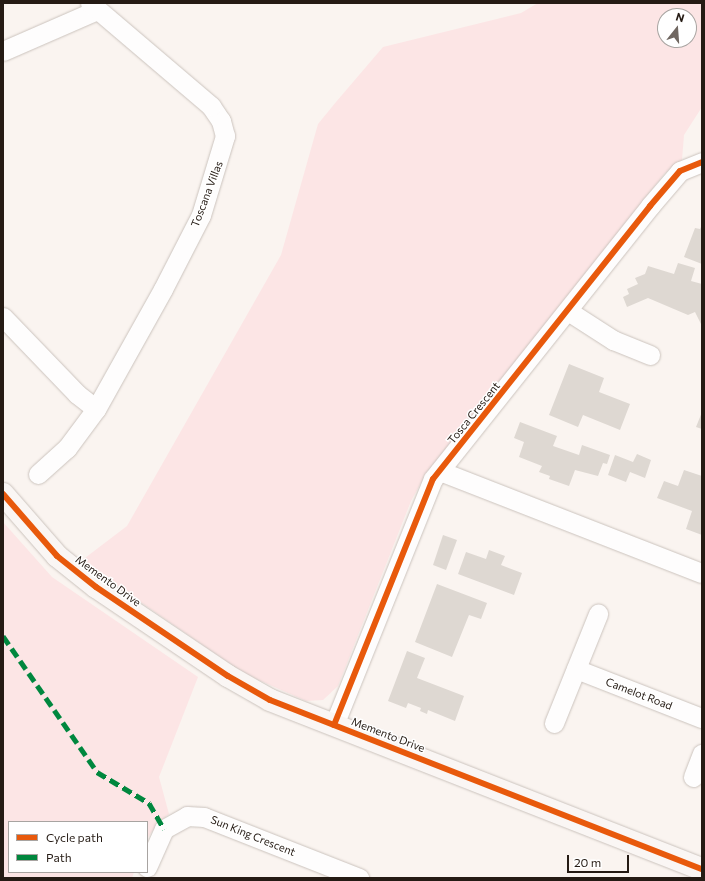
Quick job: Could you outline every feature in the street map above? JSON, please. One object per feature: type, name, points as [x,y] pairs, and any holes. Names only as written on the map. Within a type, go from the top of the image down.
[{"type":"street","name":"Toscana Villas","points":[[3,51],[93,7],[211,106],[221,121],[225,136],[201,215],[96,409],[67,448],[38,474]]},
{"type":"street","name":"Tosca Crescent","points":[[334,725],[426,492],[440,471],[674,178],[688,166],[702,162]]},
{"type":"street","points":[[568,311],[613,340],[650,355]]},
{"type":"street","points":[[3,317],[77,394],[96,409]]},
{"type":"street","points":[[440,471],[702,573]]},
{"type":"street","name":"Memento Drive","points":[[3,494],[57,556],[96,587],[228,676],[270,700],[702,869]]},
{"type":"street","points":[[554,723],[598,614]]},
{"type":"street","name":"Camelot Road","points":[[576,669],[702,718]]},
{"type":"street","points":[[693,776],[702,754]]},
{"type":"street","name":"Sun King Crescent","points":[[148,865],[164,829],[187,816],[204,817],[359,878]]},
{"type":"shaded area","points":[[538,3],[702,3],[702,107],[684,135],[682,160],[665,173],[421,483],[411,501],[338,686],[323,700],[306,701],[243,673],[81,561],[127,526],[281,255],[318,124],[383,47],[521,13]]},
{"type":"shaded area","points":[[3,522],[52,577],[198,677],[159,777],[169,814],[157,824],[148,838],[148,821],[8,821],[8,873],[134,873],[132,878],[3,878]]},
{"type":"building","points":[[702,225],[702,264],[684,257],[695,228],[700,229]]},
{"type":"building","points":[[678,263],[695,268],[691,281],[702,284],[702,326],[695,312],[688,315],[648,298],[627,307],[623,297],[629,294],[627,289],[638,284],[635,278],[645,274],[648,266],[674,274]]},
{"type":"building","points":[[569,364],[604,378],[599,392],[630,404],[620,430],[583,415],[578,427],[549,415]]},
{"type":"building","points":[[702,412],[702,429],[696,427]]},
{"type":"building","points":[[520,422],[557,436],[553,446],[579,455],[582,445],[610,455],[607,464],[603,463],[598,476],[575,470],[569,486],[549,479],[550,476],[539,472],[542,466],[519,457],[524,442],[514,438]]},
{"type":"building","points":[[637,454],[651,460],[645,478],[630,472],[626,482],[608,475],[615,455],[633,462]]},
{"type":"building","points":[[684,470],[702,476],[702,535],[686,529],[692,511],[657,498],[664,481],[678,486]]},
{"type":"building","points":[[443,535],[457,540],[446,570],[433,565]]},
{"type":"building","points":[[489,550],[505,556],[501,565],[522,573],[514,595],[458,574],[466,552],[486,559]]},
{"type":"building","points":[[437,584],[487,603],[481,619],[469,615],[452,657],[415,642]]},
{"type":"building","points":[[407,651],[425,658],[417,678],[464,696],[455,721],[428,710],[427,714],[420,711],[421,708],[408,703],[406,708],[388,701]]},
{"type":"marked path","points":[[3,636],[97,772],[149,803],[164,829]]},
{"type":"cycle path","points":[[334,725],[433,479],[650,206],[680,171],[702,162]]},
{"type":"cycle path","points":[[3,494],[57,556],[96,587],[228,676],[270,700],[702,869]]}]
